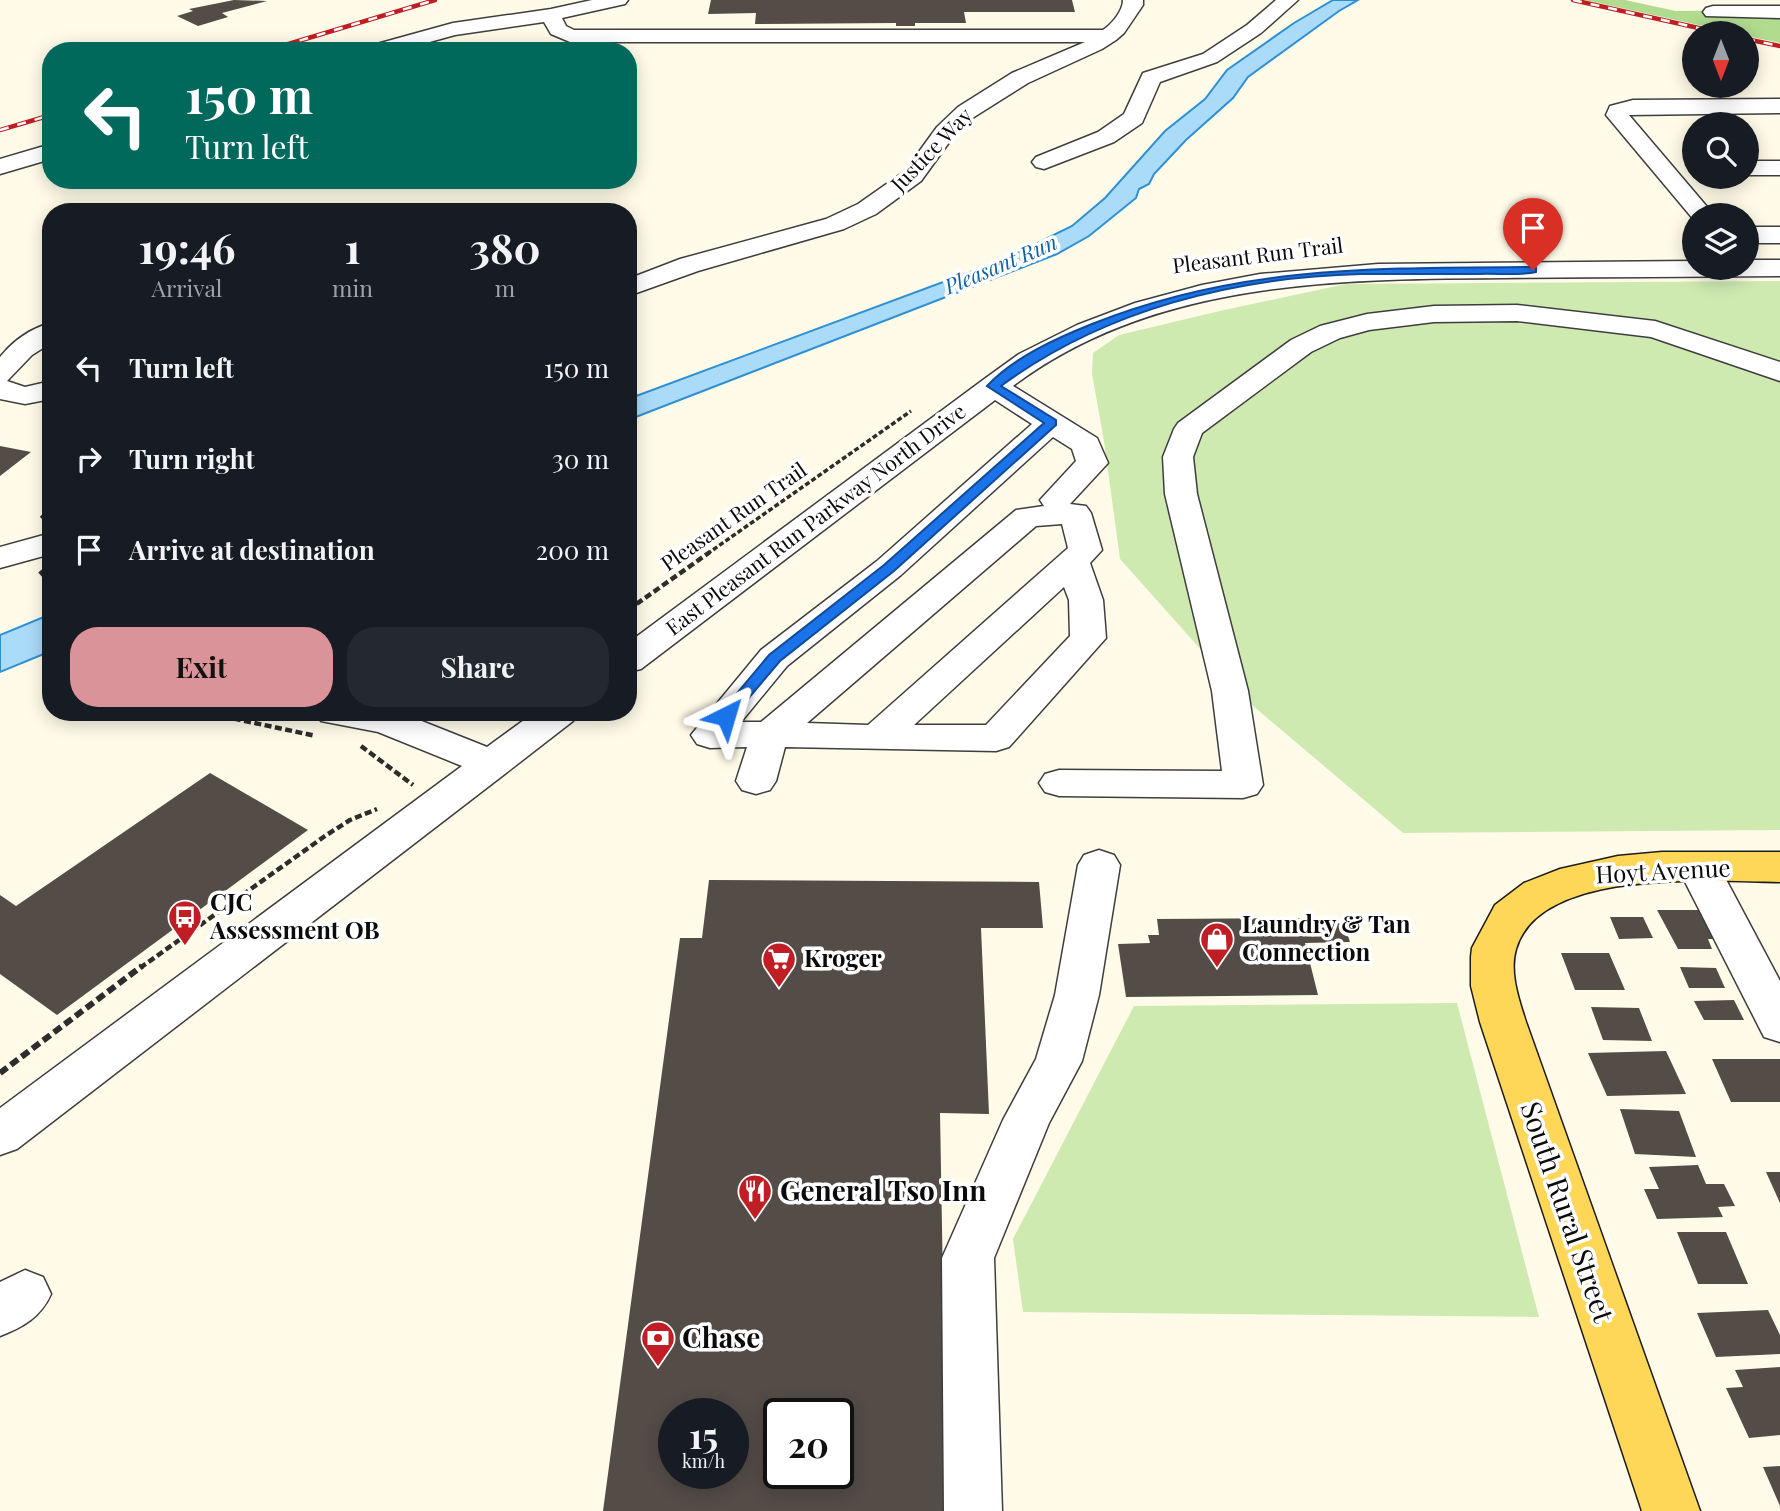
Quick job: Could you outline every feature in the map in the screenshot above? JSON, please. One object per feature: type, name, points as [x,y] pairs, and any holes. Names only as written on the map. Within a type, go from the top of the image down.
[{"type":"main road","name":"Hoyt Avenue","points":[[1515,914],[1535,895],[1567,880],[1620,871],[1780,867]]},
{"type":"main road","name":"South Rural Street","points":[[1515,914],[1503,928],[1494,948],[1493,985],[1496,1001],[1671,1511]]},
{"type":"street","points":[[406,42],[453,29],[551,15],[618,0]]},
{"type":"street","points":[[551,15],[558,30],[570,36],[1109,36],[1117,29],[1133,5],[1133,0]]},
{"type":"street","points":[[1044,162],[1106,137],[1134,118],[1151,78],[1210,58],[1254,29],[1288,0]]},
{"type":"street","points":[[1713,12],[1780,12]]},
{"type":"street","name":"Justice Way","points":[[637,285],[689,265],[835,224],[867,209],[913,176],[945,132],[979,102],[1020,78],[1095,45],[1109,36]]},
{"type":"street","points":[[1692,203],[1618,115],[1618,111],[1633,107],[1780,106]]},
{"type":"street","points":[[0,167],[42,154]]},
{"type":"street","points":[[1658,163],[1682,165]]},
{"type":"street","points":[[1759,168],[1780,168]]},
{"type":"street","points":[[1759,235],[1780,234]]},
{"type":"street","name":"East Pleasant Run Parkway North Drive","points":[[637,654],[1029,360],[1104,322],[1173,299],[1249,282],[1302,275],[1376,271],[1780,268]]},
{"type":"street","points":[[1059,783],[1243,785],[1230,691],[1181,494],[1178,457],[1189,429],[1301,346],[1330,332],[1367,322],[1434,314],[1517,313],[1655,329],[1780,372]]},
{"type":"street","points":[[0,374],[22,349],[42,337]]},
{"type":"street","points":[[993,386],[1086,444],[1092,463],[1056,500]]},
{"type":"street","points":[[0,388],[11,394],[22,395],[42,392]]},
{"type":"street","points":[[1052,422],[889,568],[774,658],[710,735],[996,738],[1088,638],[1086,600],[1073,561]]},
{"type":"street","points":[[756,781],[770,734],[1027,517],[1075,513],[1085,550],[877,738]]},
{"type":"street","points":[[0,558],[42,546]]},
{"type":"street","points":[[328,724],[386,721],[475,758]]},
{"type":"street","points":[[0,1135],[475,758],[533,721]]},
{"type":"street","points":[[973,1511],[968,1258],[1027,1120],[1059,1061],[1077,995],[1099,865]]},
{"type":"street","points":[[1699,868],[1780,1024]]},
{"type":"path","name":"Pleasant Run Trail","points":[[637,604],[768,514],[885,428],[921,406]]},
{"type":"path","points":[[297,721],[328,724]]},
{"type":"path","points":[[359,744],[414,786]]},
{"type":"path","points":[[407,791],[475,758]]},
{"type":"path","points":[[0,1073],[308,846],[359,814],[388,805]]},
{"type":"green space","points":[[1585,0],[1625,0],[1676,11],[1780,10],[1780,43],[1759,39],[1759,21],[1682,21]]},
{"type":"green space","points":[[1780,281],[1780,830],[1403,833],[1245,699],[1120,559],[1092,374],[1093,353],[1119,335],[1346,284]]},
{"type":"green space","points":[[1457,1003],[1539,1317],[1023,1312],[1013,1239],[1134,1006]]},
{"type":"water","name":"Pleasant Run","points":[[1333,0],[1358,0],[1248,77],[1233,98],[1186,140],[1154,174],[1149,184],[1139,189],[1136,198],[1089,236],[1057,254],[637,417],[637,396],[1005,259],[1072,226],[1105,198],[1165,131],[1205,99],[1227,70],[1294,23]]},
{"type":"water","points":[[42,618],[42,655],[0,672],[0,635]]},
{"type":"building","points":[[234,0],[267,1],[222,13],[228,17],[198,26],[177,16],[193,11],[189,9]]},
{"type":"building","points":[[711,0],[1072,0],[1075,12],[964,12],[966,23],[915,23],[915,26],[896,26],[896,23],[755,24],[756,13],[708,14]]},
{"type":"building","points":[[0,446],[31,452],[0,476]]},
{"type":"building","points":[[210,773],[308,830],[57,1015],[0,974],[0,895],[16,906]]},
{"type":"building","points":[[709,880],[1039,882],[1043,928],[981,928],[989,1114],[940,1113],[947,1511],[603,1511],[680,938],[702,938]]},
{"type":"building","points":[[1657,910],[1704,910],[1718,939],[1708,939],[1712,949],[1678,949]]},
{"type":"building","points":[[1610,917],[1643,917],[1653,938],[1619,939]]},
{"type":"building","name":"Laundry & Tan Connection","points":[[1331,918],[1345,927],[1350,942],[1305,943],[1318,995],[1126,997],[1118,944],[1150,943],[1148,935],[1159,935],[1157,919]]},
{"type":"building","points":[[1561,953],[1609,953],[1625,990],[1575,990]]},
{"type":"building","points":[[1680,967],[1716,968],[1725,988],[1689,988]]},
{"type":"building","points":[[1734,1000],[1744,1020],[1704,1020],[1694,1001]]},
{"type":"building","points":[[1591,1007],[1639,1008],[1652,1041],[1603,1040]]},
{"type":"building","points":[[1666,1051],[1686,1094],[1607,1096],[1588,1053]]},
{"type":"building","points":[[1712,1059],[1780,1059],[1780,1102],[1731,1102]]},
{"type":"building","points":[[1620,1109],[1679,1111],[1696,1157],[1635,1154]]},
{"type":"building","points":[[1698,1165],[1706,1184],[1724,1184],[1735,1206],[1718,1207],[1723,1217],[1657,1219],[1644,1189],[1659,1189],[1649,1167]]},
{"type":"building","points":[[1766,1172],[1780,1172],[1780,1203]]},
{"type":"building","points":[[1677,1232],[1726,1232],[1748,1284],[1698,1284]]},
{"type":"building","points":[[1768,1310],[1780,1335],[1780,1354],[1716,1357],[1697,1313]]},
{"type":"building","points":[[1780,1367],[1780,1435],[1749,1438],[1726,1388],[1743,1387],[1735,1370]]},
{"type":"building","points":[[1780,1466],[1780,1506],[1763,1467]]},
{"type":"railway","points":[[295,42],[435,0]]},
{"type":"railway","points":[[1573,0],[1682,24]]},
{"type":"railway","points":[[1759,42],[1780,46]]},
{"type":"railway","points":[[0,130],[42,118]]},
{"type":"place","name":"CJC Assessment OB","points":[[185,947]]},
{"type":"place","name":"Laundry & Tan Connection","points":[[1217,969]]},
{"type":"place","name":"Kroger","points":[[779,989]]},
{"type":"place","name":"General Tso Inn","points":[[755,1221]]},
{"type":"place","name":"Chase","points":[[658,1368]]},
{"type":"route","points":[[726,716],[774,658],[889,568],[1052,422],[993,386],[1029,360],[1068,338],[1142,308],[1249,282],[1357,271],[1533,270]]}]
